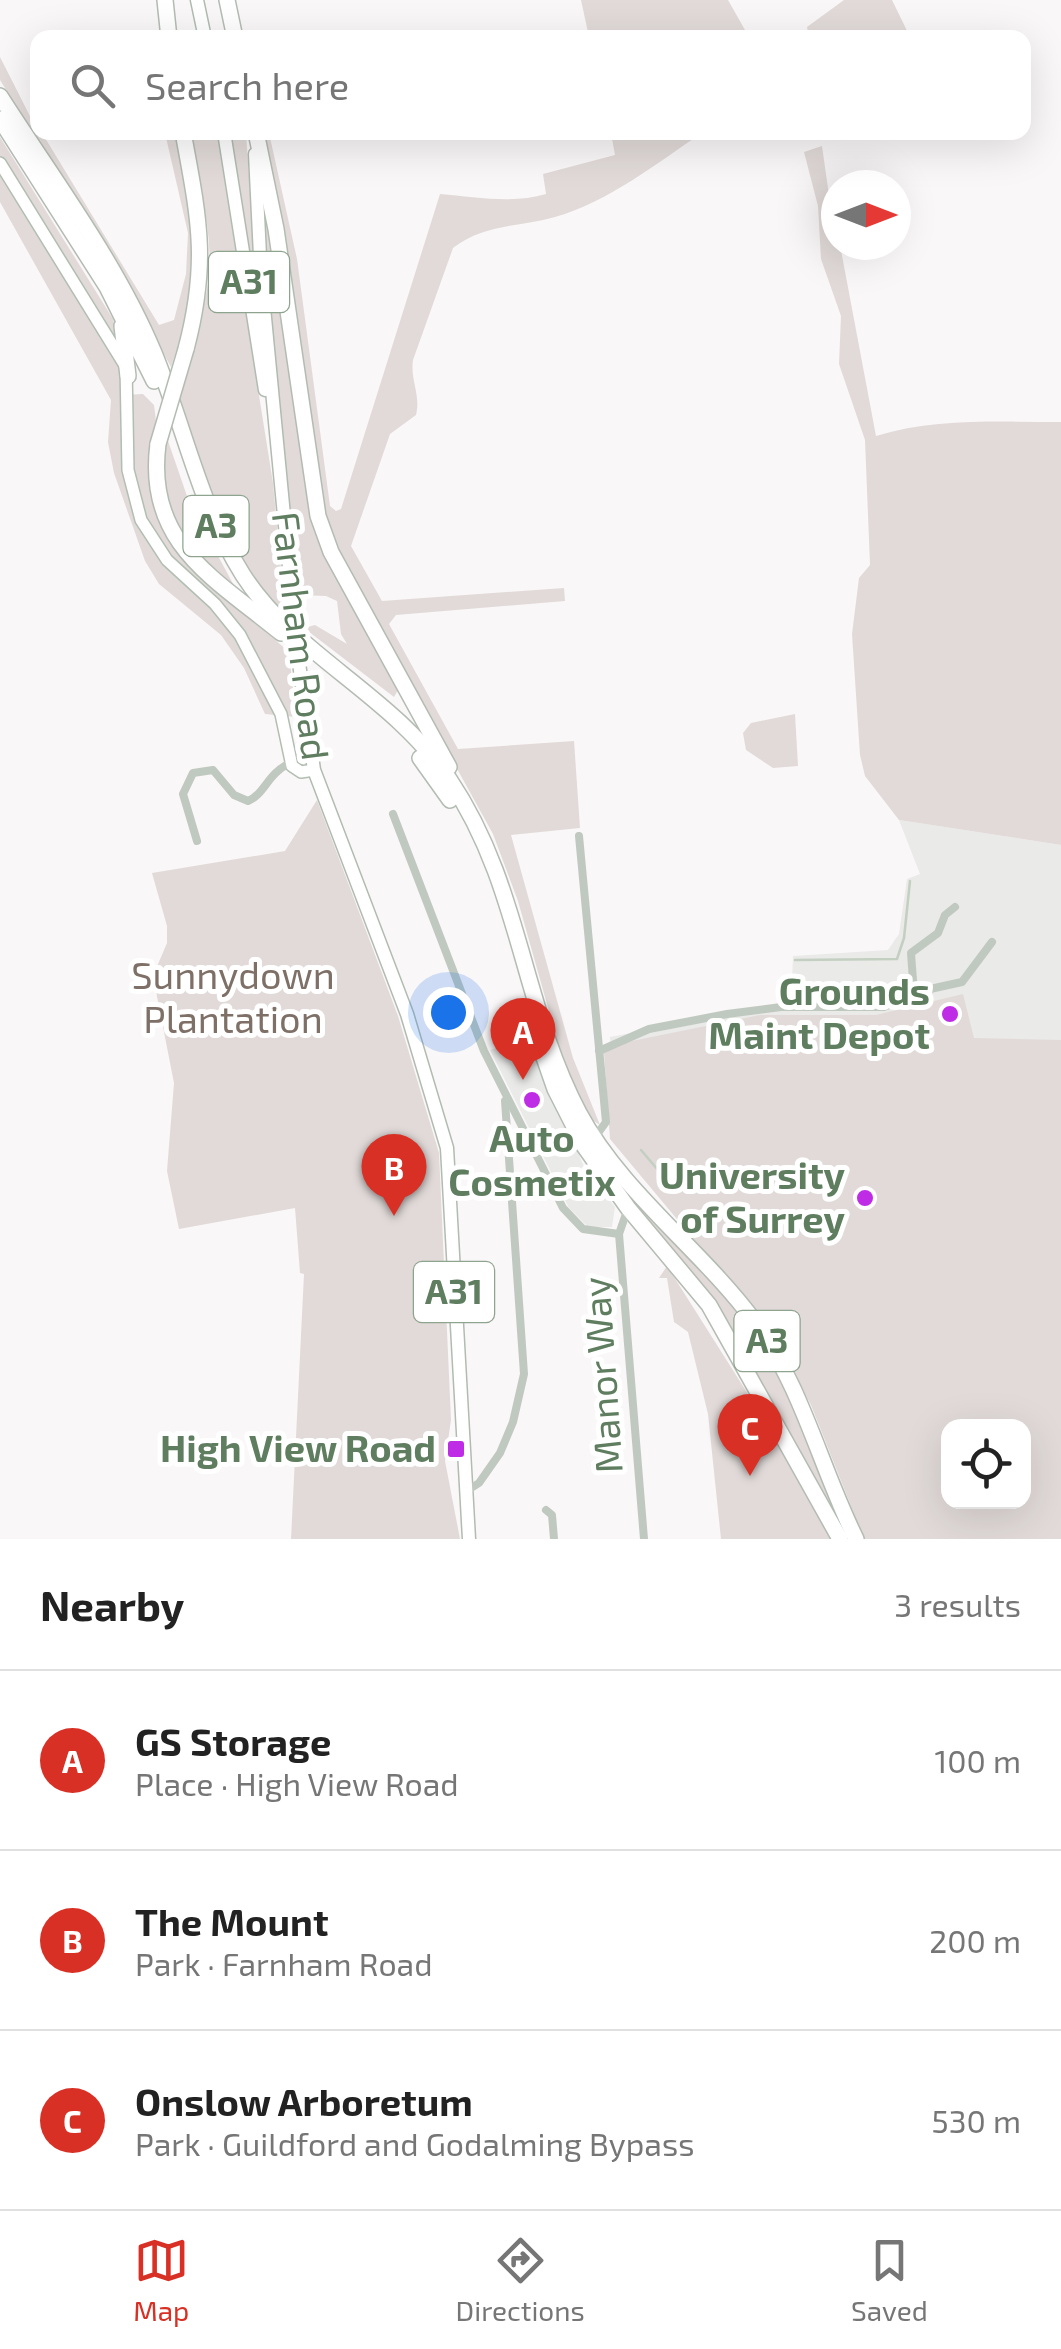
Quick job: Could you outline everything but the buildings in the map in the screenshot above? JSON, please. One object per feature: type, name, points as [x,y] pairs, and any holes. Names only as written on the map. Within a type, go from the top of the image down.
[{"type":"highway","points":[[166,0],[169,30]]},
{"type":"highway","points":[[228,0],[234,30]]},
{"type":"highway","name":"A3","points":[[0,96],[144,331],[195,481],[244,577],[286,625],[400,720],[443,770],[470,812]]},
{"type":"highway","name":"A3","points":[[0,119],[83,248],[138,344],[186,482],[243,591],[281,634],[392,726],[425,763],[467,826],[502,910],[541,1052],[628,1208],[723,1327],[840,1539]]},
{"type":"highway","name":"A31","points":[[184,140],[203,256],[200,298],[158,444],[156,493],[176,540],[192,561],[281,634]]},
{"type":"highway","name":"A3","points":[[256,140],[272,210],[324,534],[470,812],[507,893],[556,1064],[589,1142],[765,1337],[804,1408],[856,1539]]},
{"type":"highway","points":[[83,248],[124,333],[128,376]]},
{"type":"main road","points":[[196,0],[203,30]]},
{"type":"main road","name":"Farnham Road","points":[[225,140],[266,395],[276,431]]},
{"type":"main road","name":"Farnham Road","points":[[255,140],[276,431],[298,656],[314,770],[407,1014],[447,1148],[468,1539]]},
{"type":"street","points":[[0,164],[124,361],[128,376],[127,460],[138,513],[166,560],[215,604],[240,635],[281,714],[290,762],[300,772],[314,770]]},
{"type":"street","points":[[197,840],[183,794],[193,773],[213,770],[234,795],[248,801],[260,793],[268,776],[290,762]]},
{"type":"street","points":[[393,814],[505,1096],[569,1217],[592,1232],[619,1234]]},
{"type":"street","points":[[579,836],[606,1122],[589,1142]]},
{"type":"street","points":[[914,994],[911,953],[938,933],[945,915],[954,908]]},
{"type":"street","points":[[599,1051],[650,1029],[756,1008],[884,1008],[914,994],[962,982],[992,942]]},
{"type":"street","points":[[464,1492],[479,1483],[500,1453],[522,1396],[505,1096]]},
{"type":"street","points":[[507,1127],[520,1124]]},
{"type":"street","name":"Manor Way","points":[[628,1208],[619,1234],[644,1539]]},
{"type":"street","points":[[546,1510],[552,1515],[554,1539]]},
{"type":"shaded area","name":"University of Surrey","points":[[899,820],[1061,845],[1061,1539],[867,1537],[883,1530],[873,1504],[779,1338],[617,1138],[610,1037],[760,1009],[791,1007],[793,956],[888,950],[899,934],[907,879],[920,874]]},
{"type":"shaded area","points":[[529,1038],[585,1169],[615,1207],[612,1227],[588,1227],[569,1208],[490,1050]]},
{"type":"green space","points":[[581,0],[728,0],[745,30],[587,30]]},
{"type":"green space","points":[[844,0],[892,0],[907,30],[808,30]]},
{"type":"green space","points":[[0,57],[30,116],[30,128],[0,80]]},
{"type":"green space","points":[[0,137],[113,319],[117,333],[108,345],[120,371],[123,395],[143,394],[154,405],[156,421],[149,470],[159,523],[185,561],[289,652],[296,717],[265,714],[244,668],[221,635],[159,584],[145,561],[114,473],[108,442],[111,400],[0,202]]},
{"type":"green space","points":[[37,140],[46,140],[159,325],[174,320],[186,274],[188,233],[167,140],[179,140],[192,250],[188,305],[171,367],[114,263]]},
{"type":"green space","points":[[190,140],[218,140],[273,483],[285,611],[270,601],[237,551],[193,450],[179,403],[181,379],[208,284],[204,208]]},
{"type":"green space","points":[[228,140],[246,140],[257,295],[269,393]]},
{"type":"green space","points":[[260,140],[271,140],[297,259],[330,506],[336,511],[341,509],[440,194],[494,199],[533,197],[546,194],[543,174],[615,155],[612,140],[692,140],[594,202],[555,217],[489,230],[453,248],[413,360],[416,415],[390,434],[351,546],[382,601],[564,588],[565,601],[396,615],[389,624],[458,749],[574,741],[580,828],[511,835],[573,1058],[600,1125],[589,1118],[563,1061],[518,901],[493,834],[327,533]]},
{"type":"green space","points":[[822,146],[825,170],[821,170],[821,259],[818,206],[804,152]]},
{"type":"green space","points":[[261,185],[319,537],[398,690],[394,697],[304,628],[315,625],[347,644],[341,634],[337,601],[326,596],[299,595],[271,343]]},
{"type":"green space","points":[[821,260],[843,260],[876,436],[944,424],[1061,422],[1061,845],[899,820],[865,776],[860,755],[852,634],[859,578],[870,565],[865,440],[839,364],[841,316]]},
{"type":"green space","points":[[167,438],[189,502],[238,593],[202,561],[177,526],[164,486]]},
{"type":"green space","points":[[795,714],[798,766],[773,768],[746,750],[743,733],[751,723]]},
{"type":"green space","name":"Sunnydown Plantation","points":[[317,800],[398,1016],[439,1153],[451,1420],[445,1461],[460,1539],[291,1539],[304,1274],[300,1273],[295,1208],[179,1229],[167,1171],[174,1083],[153,976],[167,943],[167,926],[152,873],[285,851]]},
{"type":"green space","name":"University of Surrey","points":[[963,994],[974,1038],[1061,1040],[1061,1539],[864,1539],[811,1405],[768,1328],[610,1139],[604,1053],[627,1042],[760,1015],[876,1015]]},
{"type":"green space","points":[[617,1179],[738,1310],[778,1370],[851,1539],[846,1539],[729,1325]]},
{"type":"green space","points":[[667,1266],[772,1432],[831,1539],[721,1539],[708,1414],[688,1332],[674,1322],[667,1278],[659,1278]]},
{"type":"waterway","points":[[795,960],[897,959],[904,938],[910,881]]},
{"type":"waterway","points":[[641,1150],[658,1170]]},
{"type":"place","name":"Grounds Maint Depot","points":[[950,1014]]},
{"type":"place","name":"GS Storage","points":[[523,1080]]},
{"type":"place","name":"Auto Cosmetix","points":[[532,1100]]},
{"type":"place","name":"University of Surrey","points":[[865,1198]]},
{"type":"place","name":"The Mount","points":[[394,1216]]},
{"type":"place","name":"High View Road","points":[[456,1449]]},
{"type":"place","name":"Onslow Arboretum","points":[[750,1476]]}]
